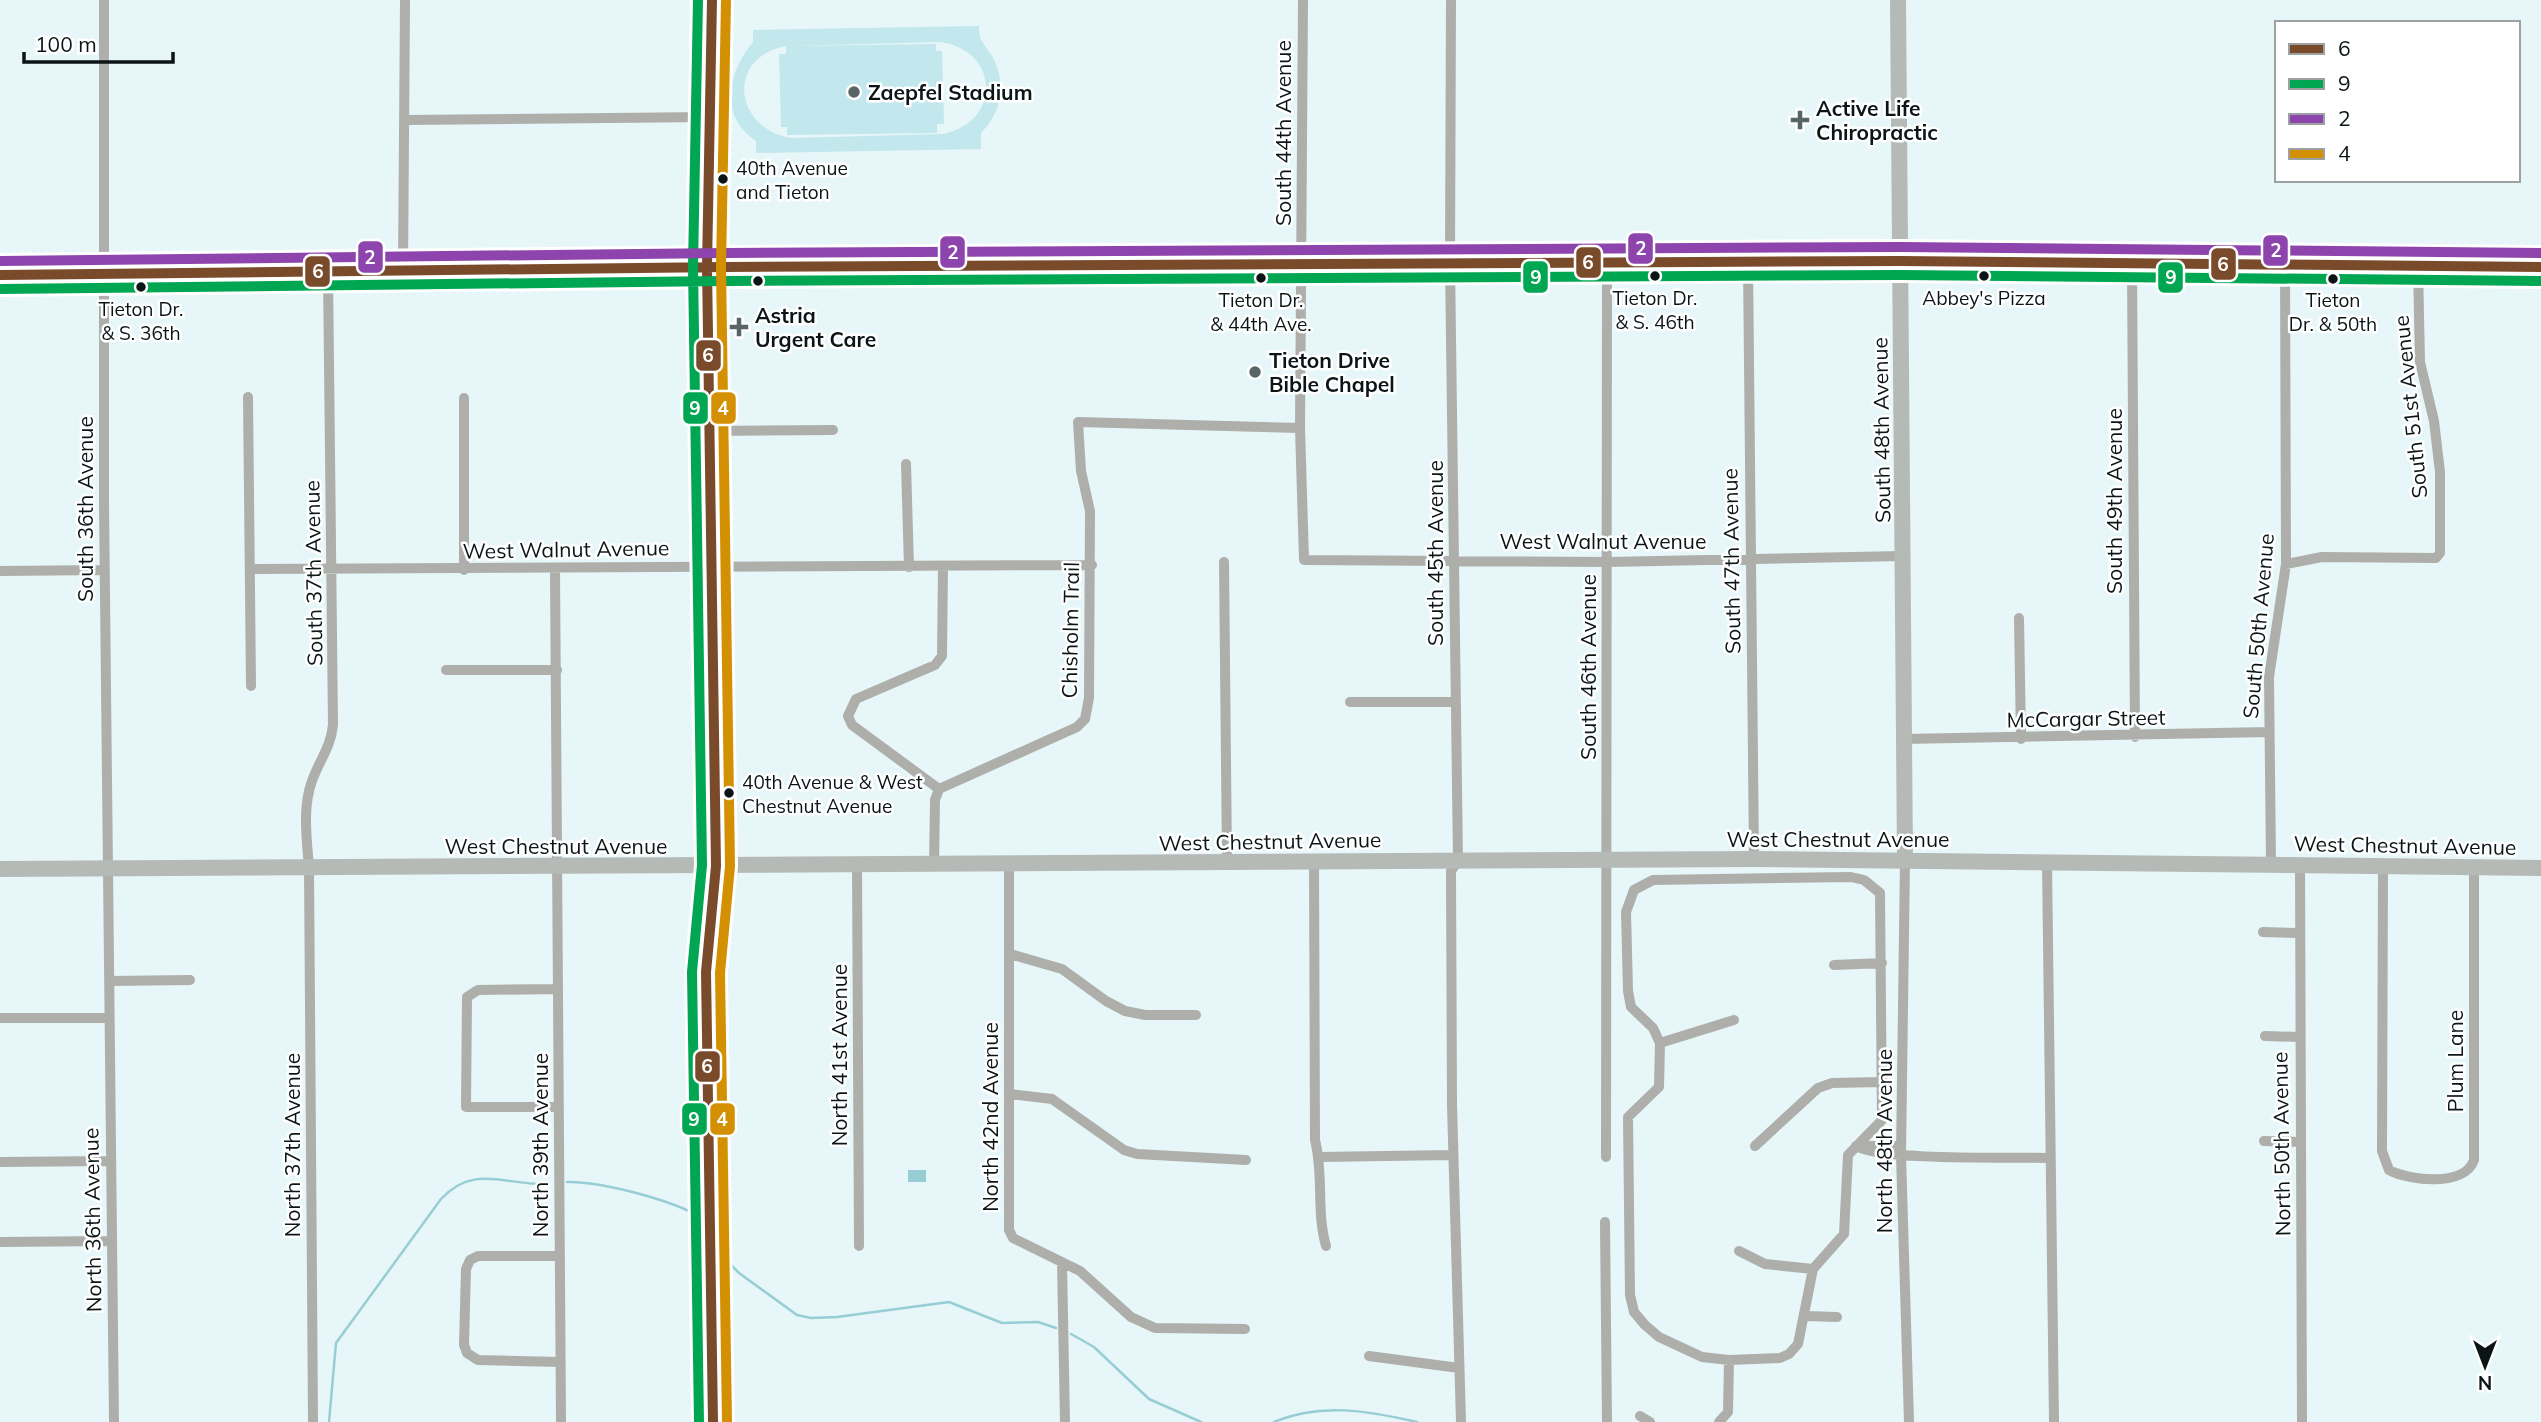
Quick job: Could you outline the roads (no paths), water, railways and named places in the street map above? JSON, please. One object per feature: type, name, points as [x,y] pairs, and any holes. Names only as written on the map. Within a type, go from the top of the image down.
[{"type":"main road","points":[[712,0],[707,267],[714,567],[716,866],[706,972],[713,1422]]},
{"type":"street","name":"South 36th Avenue","points":[[104,0],[103,275],[109,1018]]},
{"type":"street","points":[[403,272],[405,0]]},
{"type":"street","name":"South 44th Avenue","points":[[1303,0],[1300,428],[1304,560]]},
{"type":"street","name":"South 45th Avenue","points":[[1451,0],[1450,263],[1458,861],[1451,871],[1452,1105],[1461,1422]]},
{"type":"street","name":"South 48th Avenue","points":[[1898,0],[1905,860]]},
{"type":"street","points":[[405,120],[710,117]]},
{"type":"street","points":[[0,275],[707,267],[1900,261],[2541,267]]},
{"type":"street","name":"South 47th Avenue","points":[[1748,262],[1754,859]]},
{"type":"street","name":"South 46th Avenue","points":[[1606,1157],[1607,263]]},
{"type":"street","name":"South 49th Avenue","points":[[2132,265],[2135,737]]},
{"type":"street","name":"South 50th Avenue","points":[[2271,864],[2269,677],[2286,564],[2285,265]]},
{"type":"street","name":"South 51st Avenue","points":[[2286,564],[2322,557],[2436,558],[2440,554],[2440,472],[2434,421],[2420,362],[2418,267]]},
{"type":"street","name":"South 37th Avenue","points":[[309,868],[306,832],[308,792],[332,739],[333,569],[328,273]]},
{"type":"street","points":[[248,397],[251,686]]},
{"type":"street","points":[[464,398],[464,570]]},
{"type":"street","name":"Chisholm Trail","points":[[939,789],[1077,727],[1086,719],[1089,698],[1090,511],[1081,471],[1078,422],[1300,428]]},
{"type":"street","points":[[711,431],[833,430]]},
{"type":"street","points":[[906,464],[909,567]]},
{"type":"street","name":"West Walnut Avenue","points":[[1304,560],[1608,562],[1903,556]]},
{"type":"street","points":[[1224,562],[1227,862]]},
{"type":"street","name":"West Walnut Avenue","points":[[251,569],[1091,565]]},
{"type":"street","points":[[934,866],[935,800],[939,789],[852,725],[848,716],[856,699],[934,666],[942,656],[943,567]]},
{"type":"street","name":"North 39th Avenue","points":[[555,569],[561,1422]]},
{"type":"street","points":[[0,571],[105,570]]},
{"type":"street","points":[[2020,618],[2021,738]]},
{"type":"street","points":[[446,670],[557,670]]},
{"type":"street","points":[[1350,702],[1455,702]]},
{"type":"street","name":"McCargar Street","points":[[1904,739],[2135,737],[2269,732]]},
{"type":"street","name":"West Chestnut Avenue","points":[[0,869],[558,868],[857,864],[934,866],[1754,859],[2541,868]]},
{"type":"street","name":"North 48th Avenue","points":[[1905,860],[1901,1150],[1909,1422]]},
{"type":"street","points":[[1314,862],[1315,1113],[1320,1226],[1326,1246]]},
{"type":"street","points":[[2047,862],[2054,1422]]},
{"type":"street","name":"North 41st Avenue","points":[[857,864],[859,1246]]},
{"type":"street","name":"North 42nd Avenue","points":[[1009,865],[1009,1230],[1013,1238],[1062,1262]]},
{"type":"street","name":"North 50th Avenue","points":[[2300,865],[2302,1422]]},
{"type":"street","name":"Plum Lane","points":[[2383,866],[2382,1151],[2389,1170],[2406,1177],[2451,1177],[2468,1171],[2474,1160],[2474,867]]},
{"type":"street","name":"North 37th Avenue","points":[[309,868],[313,1422]]},
{"type":"street","points":[[1851,877],[1864,880],[1880,893],[1882,1120],[1856,1146],[1846,1162],[1844,1234],[1813,1269],[1806,1316],[1798,1344],[1789,1354],[1780,1358],[1729,1360],[1702,1357],[1660,1337],[1634,1312],[1630,1295],[1627,1247],[1628,1117],[1659,1087],[1660,1042],[1653,1028],[1632,1007],[1628,991],[1626,912],[1634,890],[1653,880],[1851,877]]},
{"type":"street","points":[[2263,932],[2299,933]]},
{"type":"street","points":[[1010,954],[1062,969],[1106,1002],[1125,1011],[1144,1015],[1196,1014]]},
{"type":"street","points":[[1834,965],[1882,963]]},
{"type":"street","points":[[109,981],[190,980]]},
{"type":"street","points":[[558,989],[478,990],[470,994],[465,1002],[466,1107],[559,1107]]},
{"type":"street","points":[[0,1018],[109,1018]]},
{"type":"street","name":"North 36th Avenue","points":[[109,1018],[114,1422]]},
{"type":"street","points":[[1660,1042],[1734,1020]]},
{"type":"street","points":[[2264,1036],[2299,1037]]},
{"type":"street","points":[[1755,1146],[1818,1088],[1832,1083],[1882,1082]]},
{"type":"street","points":[[1010,1094],[1052,1098],[1124,1150],[1137,1154],[1246,1160]]},
{"type":"street","points":[[2264,1142],[2301,1142]]},
{"type":"street","points":[[1856,1146],[2050,1158]]},
{"type":"street","points":[[1319,1157],[1453,1155]]},
{"type":"street","points":[[0,1162],[110,1161]]},
{"type":"street","points":[[1605,1222],[1607,1422]]},
{"type":"street","points":[[0,1242],[111,1241]]},
{"type":"street","points":[[1606,1247],[1627,1247]]},
{"type":"street","points":[[1739,1251],[1765,1264],[1813,1269]]},
{"type":"street","points":[[559,1256],[478,1256],[470,1260],[466,1269],[464,1345],[467,1353],[478,1360],[560,1362]]},
{"type":"street","points":[[1065,1422],[1062,1262],[1080,1271],[1131,1317],[1155,1328],[1245,1328]]},
{"type":"street","points":[[1806,1316],[1837,1317]]},
{"type":"street","points":[[1369,1356],[1459,1368]]},
{"type":"street","points":[[1719,1422],[1728,1412],[1729,1360]]},
{"type":"waterway","points":[[329,1422],[336,1343],[441,1199],[454,1188],[479,1179],[549,1184]]},
{"type":"waterway","points":[[567,1182],[597,1184],[632,1192],[695,1214]]},
{"type":"waterway","points":[[722,1256],[739,1273],[797,1315],[811,1318],[837,1317],[949,1302],[1002,1323],[1038,1322],[1056,1328]]},
{"type":"waterway","points":[[1071,1334],[1094,1347],[1149,1399],[1201,1422]]},
{"type":"waterway","points":[[1274,1422],[1327,1410],[1363,1412],[1417,1422]]},
{"type":"place","name":"Zaepfel Stadium","points":[[854,92]]},
{"type":"place","name":"Active Life Chiropractic","points":[[1800,120]]},
{"type":"place","name":"40th Avenue and Tieton","points":[[723,179]]},
{"type":"place","name":"Tieton Dr. & S. 46th","points":[[1655,276]]},
{"type":"place","name":"Abbey's Pizza","points":[[1984,276]]},
{"type":"place","name":"Tieton Dr. & 44th Ave.","points":[[1261,278]]},
{"type":"place","name":"Tieton Dr. & 50th","points":[[2333,279]]},
{"type":"place","name":"Tieton Dr. & S. 36th","points":[[141,287]]},
{"type":"place","name":"Astria Urgent Care","points":[[739,327]]},
{"type":"place","name":"Tieton Drive Bible Chapel","points":[[1255,372]]},
{"type":"place","name":"40th Avenue & West Chestnut Avenue","points":[[729,793]]}]
